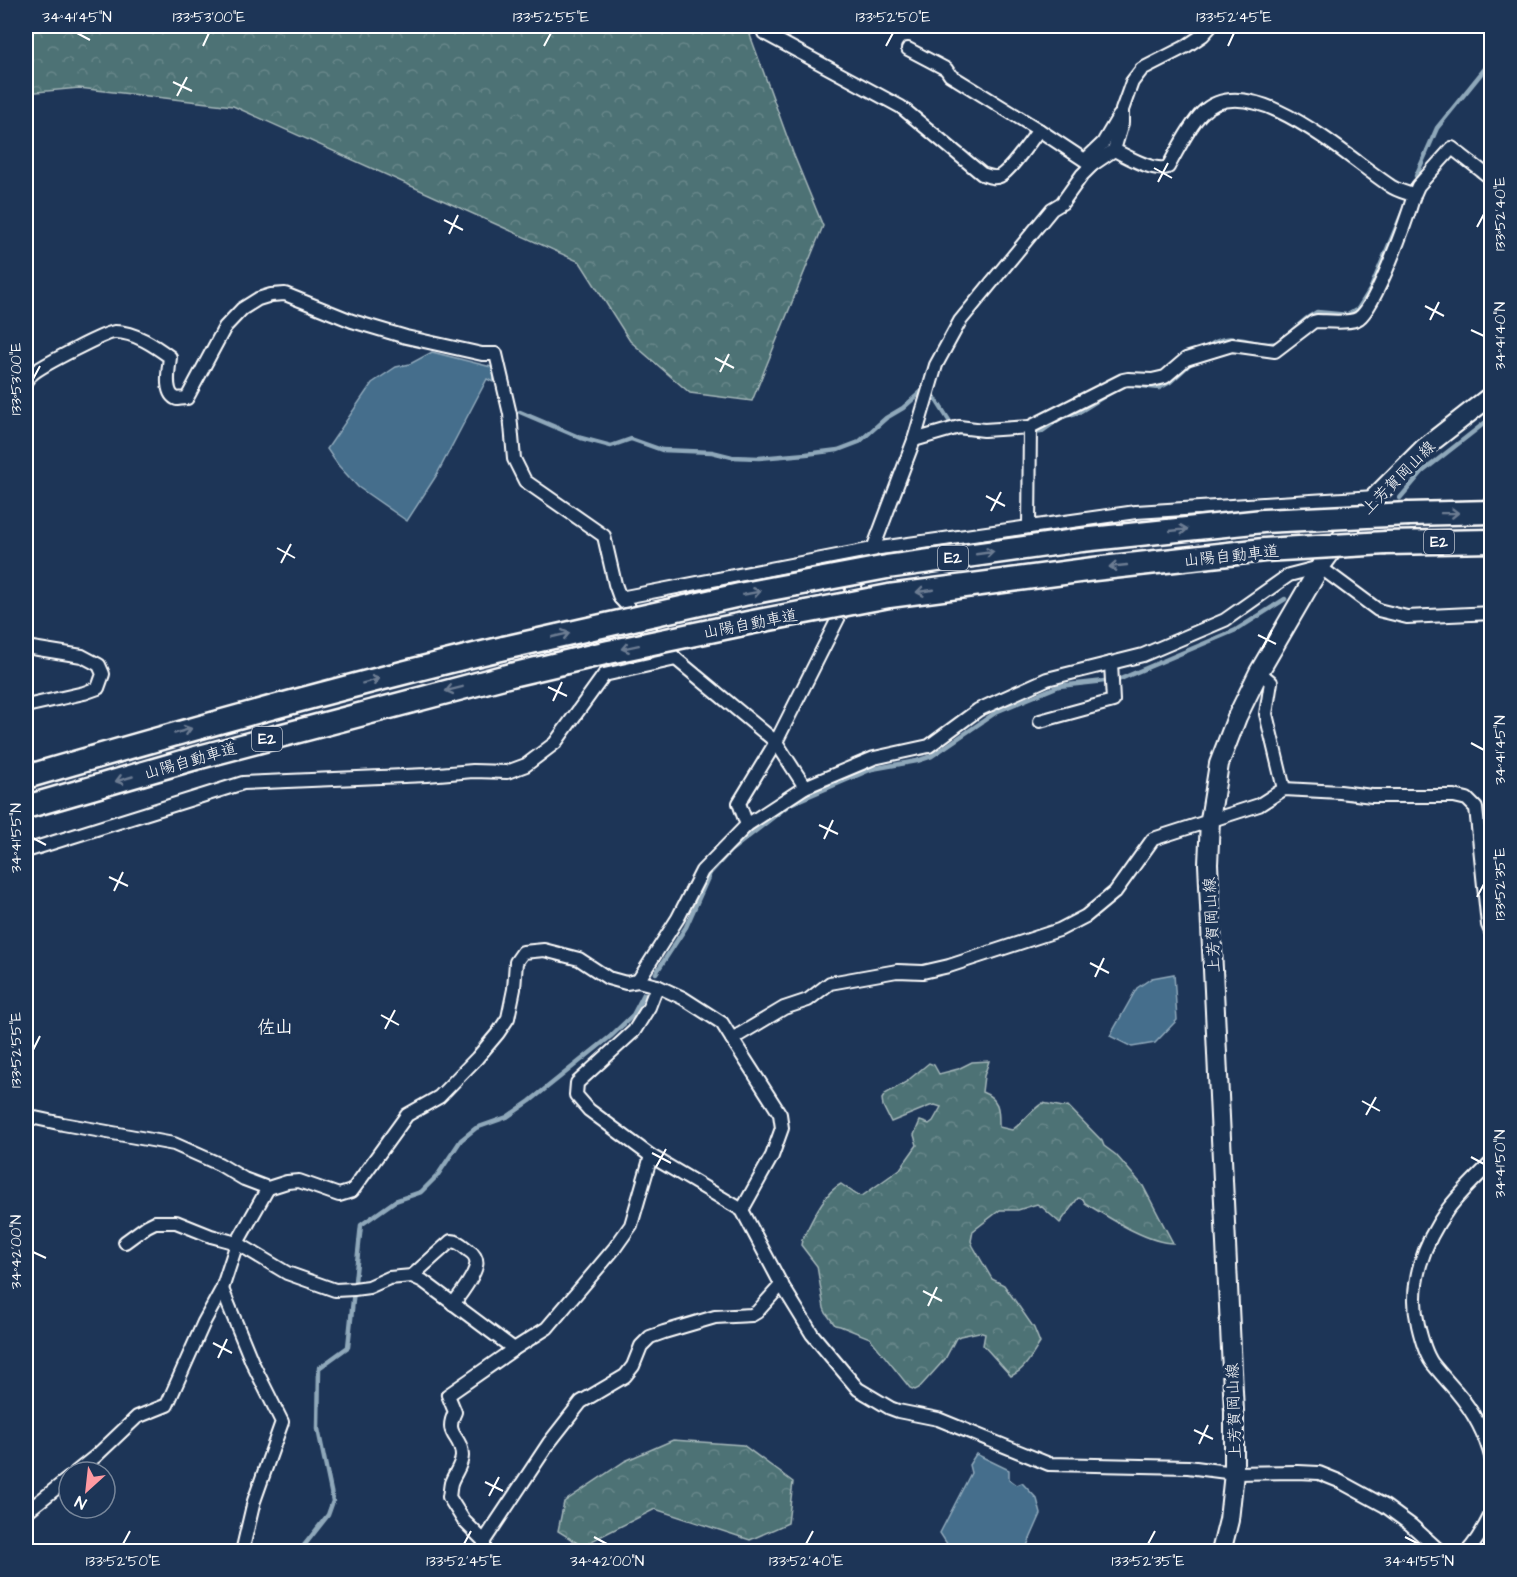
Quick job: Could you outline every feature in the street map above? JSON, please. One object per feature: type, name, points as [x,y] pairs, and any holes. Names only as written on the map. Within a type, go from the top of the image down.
[{"type":"highway","name":"山陽自動車道","points":[[26,777],[184,731],[441,663],[744,594],[887,567],[1082,540],[1263,521],[1491,512]]},
{"type":"highway","name":"山陽自動車道","points":[[26,807],[196,758],[511,675],[609,652],[889,596],[1094,569],[1264,550],[1386,543],[1491,541]]},
{"type":"main road","name":"上芳賀岡山線","points":[[1221,1551],[1229,1520],[1234,1473],[1234,1412],[1208,864],[1210,820],[1219,764],[1237,717],[1260,672],[1320,567],[1345,533],[1375,497],[1424,448],[1491,396]]},
{"type":"street","points":[[747,825],[739,802],[776,742],[873,549],[914,440],[936,365],[960,321],[1052,209],[1062,203],[1122,110],[1132,82],[1142,69],[1185,47],[1203,35],[1211,26]]},
{"type":"street","points":[[764,33],[901,107],[982,174],[992,178],[1007,171],[1039,130]]},
{"type":"street","points":[[908,49],[946,69],[950,75],[1089,162]]},
{"type":"street","points":[[1114,150],[1150,167],[1163,169],[1168,167],[1196,121],[1207,109],[1219,102],[1251,101],[1285,113],[1395,189],[1413,195]]},
{"type":"street","points":[[1089,162],[1114,150],[1122,123],[1122,110]]},
{"type":"street","points":[[914,440],[955,428],[1030,431],[1123,380],[1152,380],[1165,377],[1186,359],[1236,345],[1275,351],[1312,322],[1352,321],[1359,318],[1380,285],[1413,195],[1418,186],[1452,148],[1491,179]]},
{"type":"street","points":[[26,381],[31,374],[63,355],[112,332],[127,333],[156,347],[170,357],[167,388],[177,399],[187,398],[225,327],[242,309],[258,299],[285,294],[351,321],[406,337],[482,354],[496,354],[510,414],[514,459],[525,481],[604,536],[620,598],[676,658],[776,742],[805,787]]},
{"type":"street","points":[[1029,527],[1030,431]]},
{"type":"street","points":[[620,598],[873,549],[1136,512],[1375,497]]},
{"type":"street","points":[[638,981],[678,918],[702,871],[747,825],[805,787],[874,758],[929,746],[978,710],[1047,679],[1143,655],[1225,620],[1289,575],[1320,567],[1378,610],[1397,616],[1491,613]]},
{"type":"street","points":[[26,647],[82,656],[99,665],[103,674],[98,687],[84,693],[26,706]]},
{"type":"street","points":[[26,851],[243,783],[472,771],[507,772],[526,765],[555,743],[604,675],[676,658]]},
{"type":"street","points":[[1040,721],[1113,701],[1111,663]]},
{"type":"street","points":[[1260,672],[1271,682],[1266,714],[1284,789]]},
{"type":"street","points":[[732,1039],[784,1008],[808,1000],[830,983],[897,971],[923,972],[949,966],[1059,930],[1086,916],[1114,892],[1154,839],[1259,805],[1284,789],[1372,796],[1454,796],[1467,799],[1476,808],[1488,925],[1491,934]]},
{"type":"street","points":[[26,1116],[174,1144],[219,1164],[244,1179],[268,1188],[286,1182],[299,1181],[339,1195],[352,1191],[407,1115],[439,1097],[498,1033],[508,1018],[514,989],[516,962],[523,952],[544,950],[579,959],[608,978],[626,983],[638,981],[657,987],[683,998],[722,1023],[780,1114],[782,1128],[772,1156],[742,1210]]},
{"type":"street","points":[[657,987],[649,1007],[634,1031],[577,1083],[576,1095],[589,1110],[651,1156],[742,1210],[812,1334],[858,1389],[890,1408],[938,1419],[1049,1464],[1188,1467],[1234,1473],[1319,1473],[1339,1481],[1384,1506],[1441,1551]]},
{"type":"street","points":[[651,1156],[632,1225],[547,1328],[448,1395],[455,1412],[450,1421],[452,1433],[461,1444],[462,1459],[451,1482],[449,1497],[484,1548],[549,1443],[581,1402],[625,1376],[633,1366],[641,1346],[650,1337],[715,1317],[752,1315],[782,1284]]},
{"type":"street","points":[[1491,1162],[1449,1208],[1436,1228],[1422,1259],[1414,1299],[1415,1316],[1421,1338],[1431,1361],[1470,1409],[1481,1430],[1491,1460]]},
{"type":"street","points":[[91,1460],[137,1417],[167,1405],[204,1322],[222,1288],[237,1243],[268,1188]]},
{"type":"street","points":[[125,1242],[155,1222],[176,1222],[211,1236],[237,1243],[287,1273],[334,1290],[369,1287],[388,1278],[412,1276],[423,1281],[514,1349]]},
{"type":"street","points":[[412,1276],[451,1241],[456,1241],[472,1252],[476,1258],[476,1265],[453,1304]]},
{"type":"street","points":[[222,1288],[252,1362],[282,1422],[254,1501],[242,1551]]},
{"type":"street","points":[[26,1512],[57,1487]]},
{"type":"street","points":[[1467,1551],[1476,1542],[1491,1512]]},
{"type":"green space","points":[[26,26],[769,26],[750,35],[793,153],[823,226],[752,401],[690,393],[630,341],[580,262],[233,106],[79,88],[26,93]]},
{"type":"green space","points":[[989,1061],[982,1092],[992,1098],[997,1106],[999,1127],[1012,1130],[1043,1103],[1068,1106],[1143,1186],[1173,1243],[1140,1234],[1078,1198],[1060,1223],[1037,1204],[1018,1210],[1000,1210],[973,1231],[971,1241],[992,1279],[1004,1285],[1034,1328],[1040,1343],[1024,1366],[1011,1376],[983,1345],[985,1334],[979,1332],[960,1336],[956,1338],[945,1359],[915,1390],[910,1388],[870,1338],[835,1325],[824,1308],[817,1266],[801,1245],[802,1240],[818,1209],[835,1188],[841,1184],[862,1196],[900,1169],[917,1145],[914,1135],[920,1121],[929,1124],[941,1107],[930,1106],[891,1122],[883,1106],[882,1099],[885,1094],[906,1082],[929,1063],[934,1065],[939,1074],[972,1062]]},
{"type":"green space","points":[[673,1440],[743,1445],[793,1482],[788,1523],[750,1540],[655,1509],[582,1546],[558,1531],[564,1502],[625,1461]]},
{"type":"water","points":[[432,352],[491,367],[495,375],[493,382],[487,379],[436,476],[407,521],[358,487],[327,449],[372,383],[396,367],[410,364]]},
{"type":"water","points":[[1174,974],[1177,1020],[1155,1043],[1132,1047],[1110,1036],[1137,988],[1152,978]]},
{"type":"water","points":[[976,1454],[1009,1470],[1009,1479],[1017,1485],[1022,1483],[1037,1499],[1041,1514],[1026,1548],[1019,1551],[958,1551],[949,1547],[940,1533],[971,1473],[969,1465]]},
{"type":"waterway","points":[[1416,176],[1437,128],[1492,60]]},
{"type":"waterway","points":[[1293,330],[1317,312],[1348,315],[1358,309],[1370,290],[1403,211]]},
{"type":"waterway","points":[[1205,349],[1224,339],[1261,344],[1280,342]]},
{"type":"waterway","points":[[1133,385],[1159,388],[1170,382],[1193,361]]},
{"type":"waterway","points":[[520,412],[581,438],[611,446],[631,439],[662,450],[712,452],[732,457],[759,458],[838,450],[859,442],[922,391],[933,395],[957,433],[967,434]]},
{"type":"waterway","points":[[1032,433],[1041,432],[1062,417],[1079,412],[1111,392]]},
{"type":"waterway","points":[[1400,498],[1422,472],[1491,418]]},
{"type":"waterway","points":[[1118,680],[1236,630],[1285,599]]},
{"type":"waterway","points":[[656,973],[686,927],[710,873],[730,851],[790,804],[872,769],[932,756],[998,711],[1059,686],[1105,681]]},
{"type":"waterway","points":[[299,1552],[328,1515],[333,1501],[318,1429],[319,1368],[348,1347],[361,1225],[395,1201],[421,1192],[437,1176],[461,1140],[476,1128],[507,1117],[530,1101],[611,1036],[633,1015],[644,994]]},
{"type":"district","name":"佐山","points":[[275,1027]]}]
